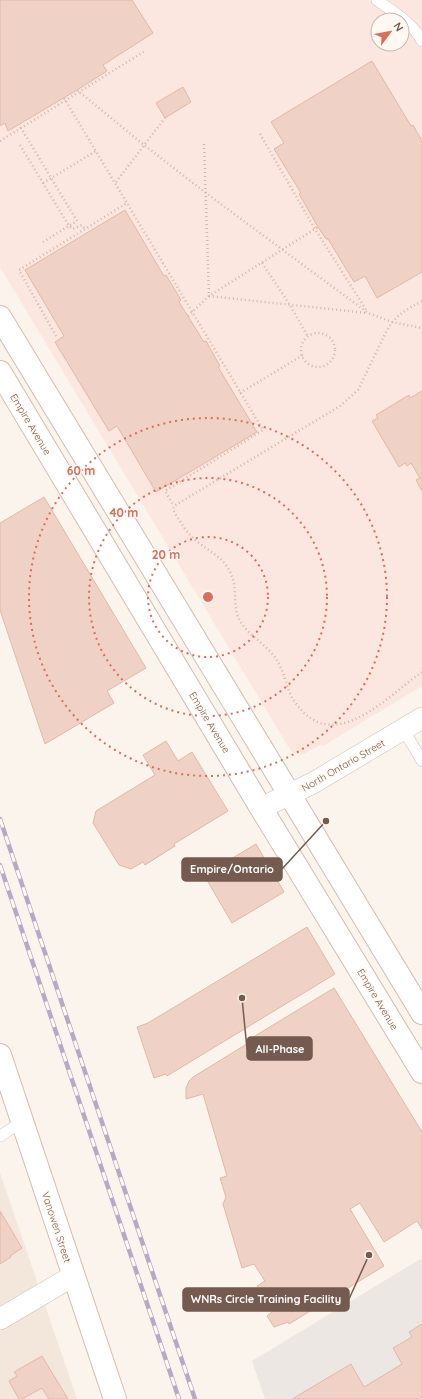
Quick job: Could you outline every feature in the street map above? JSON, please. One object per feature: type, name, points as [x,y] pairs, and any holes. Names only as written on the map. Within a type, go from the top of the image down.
[{"type":"main road","points":[[0,317],[422,1013]]},
{"type":"main road","name":"Empire Avenue","points":[[0,372],[261,808],[422,1072]]},
{"type":"main road","name":"Vanowen Street","points":[[0,1055],[115,1399]]},
{"type":"street","name":"North Ontario Street","points":[[261,808],[313,783],[422,718]]},
{"type":"street","points":[[0,1319],[73,1276]]},
{"type":"lane","points":[[377,0],[410,24],[418,33],[422,41]]},
{"type":"lane","points":[[403,729],[422,761]]},
{"type":"lane","points":[[0,1136],[22,1122]]},
{"type":"path","points":[[0,141],[65,99],[145,51]]},
{"type":"path","points":[[78,91],[206,193],[368,313]]},
{"type":"path","points":[[65,99],[263,430],[165,491],[174,506],[173,510],[189,534],[224,561],[231,573],[234,585],[235,608],[239,619],[246,630],[276,657],[294,702],[312,719],[326,725],[341,725],[359,718],[387,700],[407,682],[422,672]]},
{"type":"path","points":[[116,182],[165,118]]},
{"type":"path","points":[[21,128],[78,221],[43,242]]},
{"type":"path","points":[[260,134],[368,313]]},
{"type":"path","points":[[204,144],[209,296]]},
{"type":"path","points":[[20,145],[69,226],[73,229],[82,225],[85,229]]},
{"type":"path","points":[[43,183],[96,151]]},
{"type":"path","points":[[56,336],[19,270],[127,203]]},
{"type":"path","points":[[188,316],[209,296],[317,228]]},
{"type":"path","points":[[262,263],[290,305],[308,336]]},
{"type":"path","points":[[209,296],[368,313],[392,322],[422,328]]},
{"type":"path","points":[[174,506],[340,406],[358,390],[392,322],[398,315],[422,301]]},
{"type":"path","points":[[318,333],[324,334],[332,341],[335,352],[330,362],[326,365],[320,366],[309,364],[303,355],[302,345],[308,336],[318,333]]},
{"type":"path","points":[[240,393],[303,355]]},
{"type":"shaded area","points":[[0,0],[422,0],[422,686],[323,746],[322,744],[302,755],[291,751],[0,267]]},
{"type":"shaded area","points":[[0,1173],[77,1399],[0,1399]]},
{"type":"shaded area","points":[[422,1258],[422,1399],[265,1399],[252,1361]]},
{"type":"building","points":[[0,0],[132,0],[153,33],[103,65],[107,71],[8,131],[5,123],[0,126]]},
{"type":"building","points":[[372,61],[411,126],[413,125],[422,141],[422,272],[377,298],[365,276],[354,282],[328,239],[326,239],[318,227],[299,194],[301,193],[274,149],[284,143],[271,122]]},
{"type":"building","points":[[183,87],[191,102],[165,118],[156,103]]},
{"type":"building","points":[[125,210],[164,276],[166,275],[181,300],[179,302],[204,342],[206,341],[220,366],[218,367],[257,432],[156,492],[117,426],[109,431],[55,342],[64,336],[25,270]]},
{"type":"building","points":[[422,391],[422,491],[416,480],[420,478],[411,463],[407,466],[405,463],[399,467],[372,421],[378,418],[376,415],[409,395],[410,398]]},
{"type":"building","points":[[44,497],[146,668],[107,691],[114,703],[45,744],[0,610],[0,523]]},
{"type":"building","points":[[166,741],[178,761],[192,752],[228,811],[174,844],[175,846],[145,865],[143,862],[131,869],[119,865],[93,823],[96,811],[155,775],[143,755]]},
{"type":"building","points":[[256,844],[284,892],[232,923],[204,875]]},
{"type":"building","points":[[307,927],[335,974],[167,1076],[166,1074],[154,1078],[137,1027],[148,1023]]},
{"type":"building","points":[[334,988],[422,1132],[422,1229],[417,1221],[384,1242],[360,1203],[350,1209],[384,1266],[289,1324],[288,1322],[274,1327],[267,1316],[273,1311],[257,1286],[265,1281],[254,1264],[242,1268],[223,1204],[226,1197],[220,1178],[227,1176],[203,1094],[186,1099],[186,1088],[189,1081],[193,1077],[250,1042],[250,1039]]},
{"type":"building","points":[[0,1211],[22,1248],[0,1264]]},
{"type":"building","points":[[422,1324],[422,1397],[418,1399],[292,1399],[351,1364],[364,1387],[402,1364],[393,1348],[412,1337],[409,1332]]},
{"type":"building","points":[[42,1356],[68,1399],[49,1399],[42,1388],[22,1399],[19,1399],[9,1381],[17,1376],[14,1372]]},
{"type":"railway","points":[[0,819],[195,1399]]},
{"type":"railway","points":[[0,865],[179,1399]]},
{"type":"place","name":"Empire/Ontario","points":[[326,821]]},
{"type":"place","name":"All-Phase","points":[[242,998]]},
{"type":"place","name":"WNRs Circle Training Facility","points":[[369,1255]]}]
